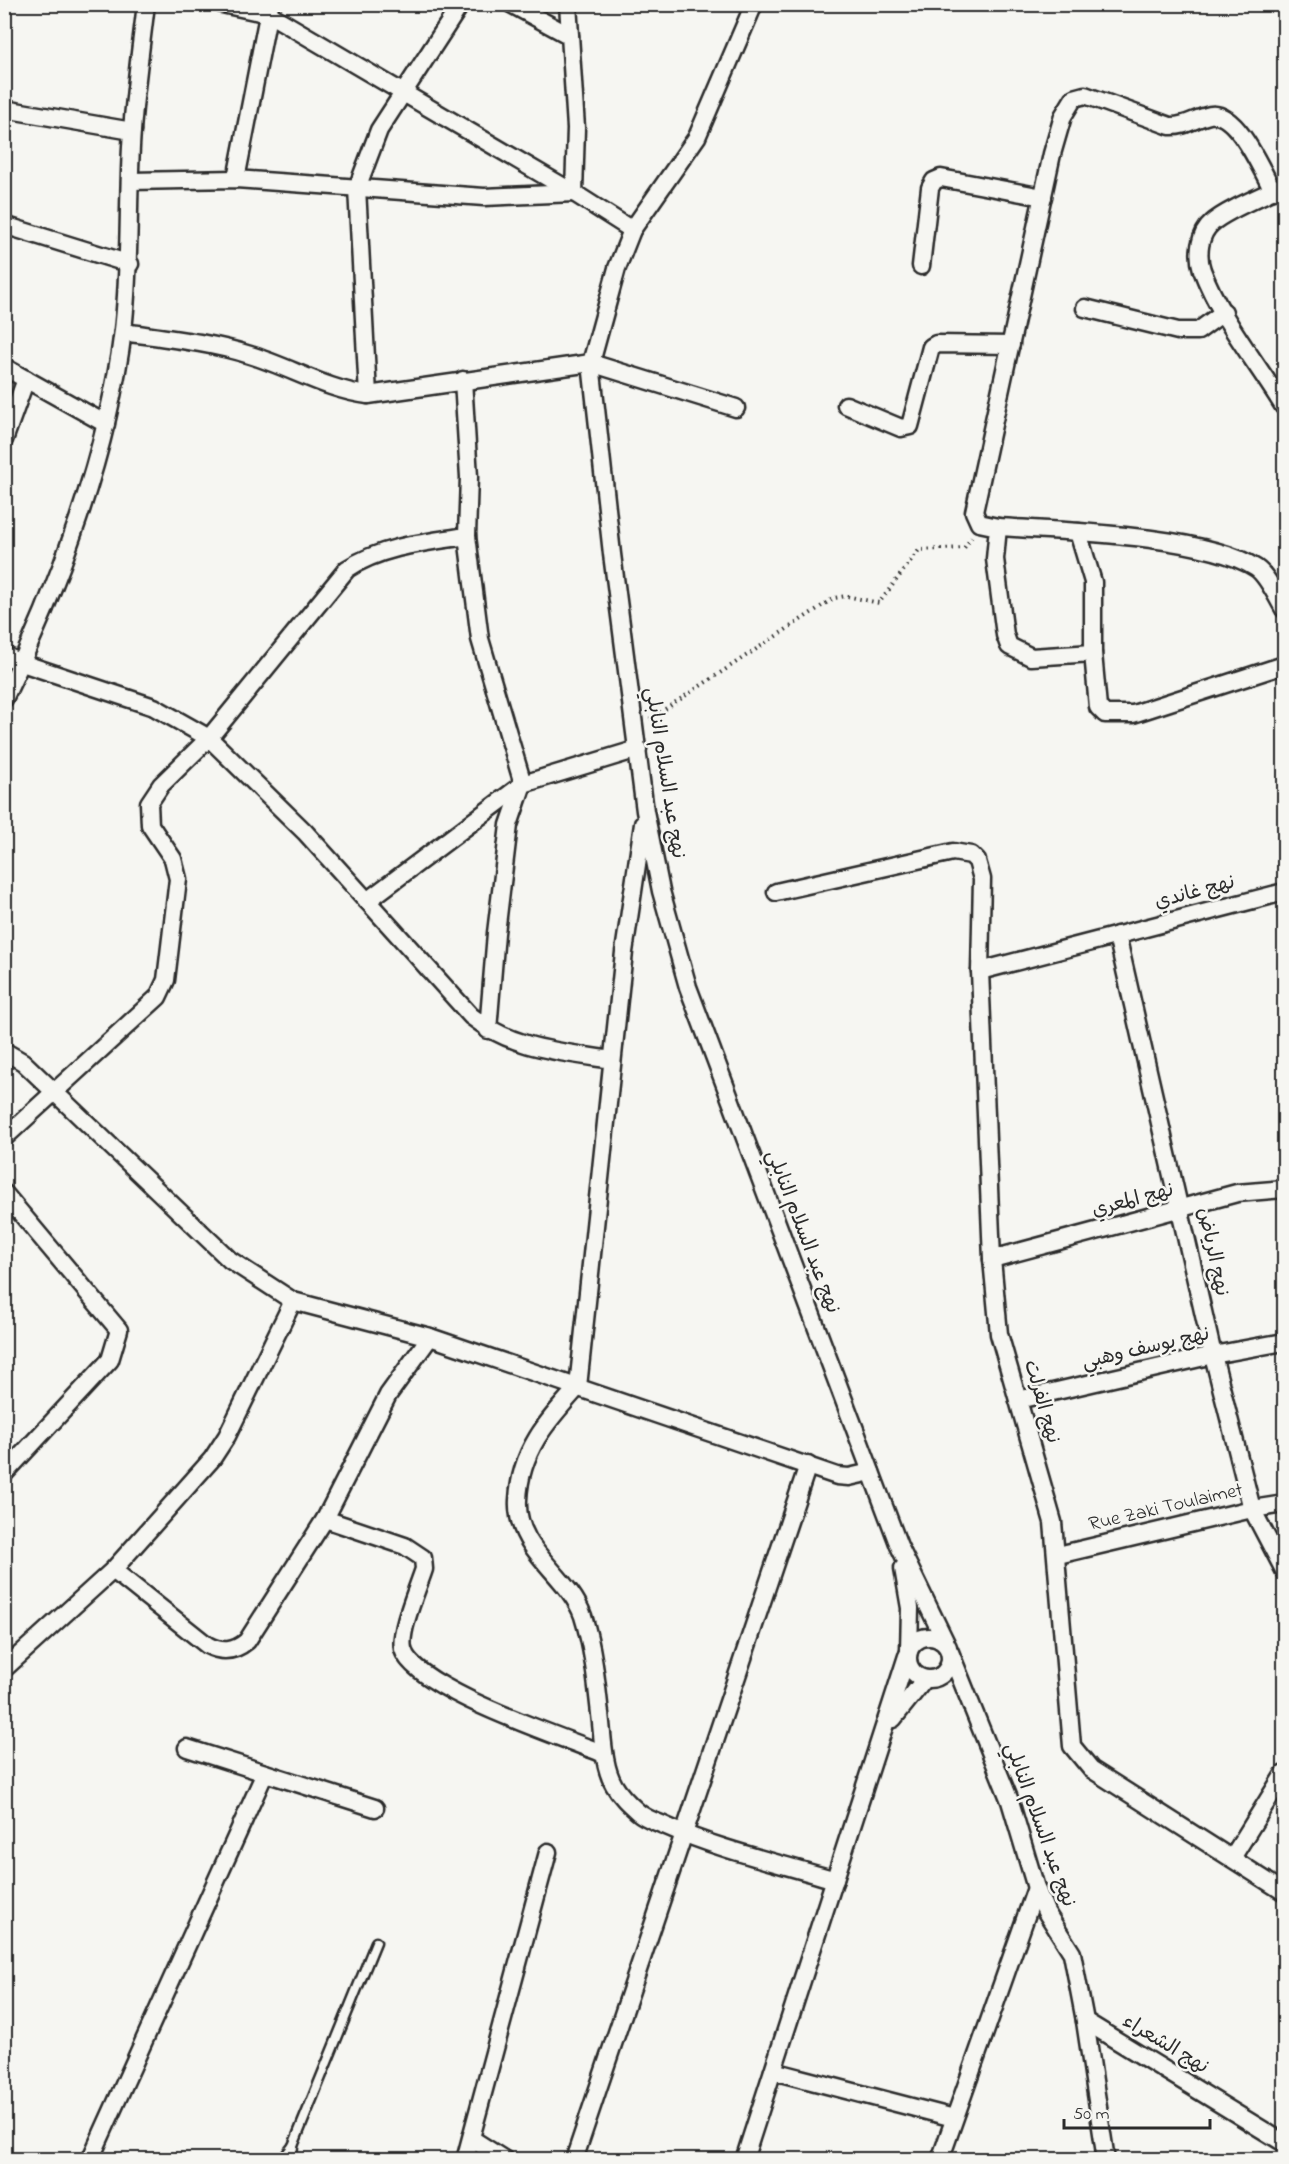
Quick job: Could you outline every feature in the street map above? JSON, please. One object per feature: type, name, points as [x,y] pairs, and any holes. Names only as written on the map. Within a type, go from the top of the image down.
[{"type":"street","points":[[4,699],[22,663],[70,536],[106,424],[123,332],[130,264],[132,131],[146,4]]},
{"type":"street","points":[[222,4],[270,9],[401,94],[574,193],[632,230]]},
{"type":"street","points":[[368,395],[357,188],[379,130],[461,4]]},
{"type":"street","points":[[511,4],[570,36]]},
{"type":"street","points":[[568,4],[576,128],[574,193]]},
{"type":"street","name":"نهج عبد السلام النابلي","points":[[754,4],[697,137],[632,230],[617,268],[591,363],[610,542],[645,811],[661,891],[701,1025],[899,1546],[949,1649],[976,1714],[1010,1802],[1036,1888],[1046,1912],[1072,1953],[1085,2021],[1106,2160]]},
{"type":"street","points":[[236,179],[270,9]]},
{"type":"street","points":[[1284,407],[1224,312],[1202,268],[1199,255],[1203,234],[1212,222],[1279,188],[1233,123],[1224,118],[1210,115],[1183,127],[1170,126],[1084,95],[1074,98],[1063,116],[1043,197],[974,512],[979,523],[998,527],[1078,532],[1197,547],[1233,556],[1258,569],[1284,609]]},
{"type":"street","points":[[4,109],[132,131]]},
{"type":"street","points":[[921,266],[930,188],[934,181],[941,177],[1043,197]]},
{"type":"street","points":[[131,182],[236,179],[484,197],[574,193]]},
{"type":"street","points":[[4,225],[130,264]]},
{"type":"street","points":[[1085,308],[1178,331],[1198,331],[1224,312]]},
{"type":"street","points":[[123,332],[247,354],[288,367],[347,392],[368,395],[591,363],[736,408]]},
{"type":"street","points":[[846,405],[901,428],[910,426],[931,347],[936,344],[1011,345]]},
{"type":"street","points":[[4,367],[106,424]]},
{"type":"street","points":[[4,440],[26,379]]},
{"type":"street","points":[[463,380],[469,477],[468,536],[480,639],[523,784],[509,825],[496,933],[488,1030]]},
{"type":"street","points":[[998,527],[995,559],[1005,635],[1009,646],[1031,657],[1093,653]]},
{"type":"street","points":[[1078,532],[1093,582],[1093,653],[1098,707],[1105,714],[1132,714],[1284,665]]},
{"type":"street","points":[[4,1138],[158,997],[166,980],[178,879],[173,859],[150,825],[149,803],[161,785],[209,738],[347,569],[360,560],[405,546],[468,536]]},
{"type":"street","points":[[4,655],[154,707],[209,738],[305,832],[471,1016],[488,1030],[524,1045],[612,1060]]},
{"type":"street","points":[[367,901],[523,784],[638,749]]},
{"type":"street","points":[[645,811],[624,952],[578,1387],[538,1434],[523,1470],[518,1502],[525,1535],[573,1599],[582,1615],[593,1656],[604,1754],[613,1784],[626,1800],[641,1815],[683,1833],[835,1880]]},
{"type":"street","name":"نهج الفرلت","points":[[776,892],[943,854],[967,852],[977,861],[982,879],[980,971],[992,1259],[999,1334],[1053,1522],[1058,1555],[1072,1746],[1091,1769],[1284,1893]]},
{"type":"street","name":"نهج غاندي","points":[[980,971],[1284,892]]},
{"type":"street","name":"نهج الرياض","points":[[1117,935],[1213,1355],[1252,1509],[1284,1570]]},
{"type":"street","points":[[4,1051],[23,1062],[230,1260],[293,1300],[430,1337],[837,1476],[849,1477],[871,1472]]},
{"type":"street","name":"نهج المعري","points":[[992,1259],[1238,1193],[1284,1189]]},
{"type":"street","points":[[4,1193],[119,1330],[118,1341],[110,1360],[4,1474]]},
{"type":"street","points":[[4,1669],[113,1570],[212,1460],[227,1436],[293,1300]]},
{"type":"street","points":[[113,1570],[207,1645],[223,1651],[232,1650],[247,1641],[325,1519],[388,1395],[430,1337]]},
{"type":"street","name":"نهج يوسف وهبي","points":[[1018,1400],[1213,1355],[1284,1342]]},
{"type":"street","points":[[574,2160],[808,1465]]},
{"type":"street","name":"Rue Zaki Toulaimet","points":[[1058,1555],[1252,1509],[1284,1504]]},
{"type":"street","points":[[325,1519],[405,1546],[423,1558],[424,1569],[403,1638],[407,1658],[415,1667],[438,1684],[469,1700],[604,1754]]},
{"type":"street","name":"نهج عبد السلام النابلي","points":[[744,2160],[908,1653],[910,1608],[899,1546]]},
{"type":"street","points":[[884,1732],[927,1679],[945,1672],[950,1663],[949,1649],[937,1638],[923,1637],[917,1640],[908,1653],[910,1668],[927,1679]]},
{"type":"street","name":"نهج عبد السلام النابلي","points":[[927,1679],[947,1686],[958,1693],[976,1714]]},
{"type":"street","points":[[188,1748],[375,1808]]},
{"type":"street","points":[[90,2160],[265,1773]]},
{"type":"street","points":[[1232,1858],[1284,1774]]},
{"type":"street","points":[[465,2160],[548,1852]]},
{"type":"street","points":[[940,2160],[1036,1888]]},
{"type":"street","name":"نهج الشعراء","points":[[1085,2021],[1284,2143]]},
{"type":"street","points":[[773,2071],[954,2118]]},
{"type":"street","points":[[472,2139],[505,2160]]},
{"type":"lane","points":[[282,2160],[293,2146],[376,1942]]},
{"type":"lane","points":[[292,2160],[293,2146]]},
{"type":"path","points":[[635,729],[834,598],[846,596],[879,603],[914,553],[927,548],[964,548],[979,523]]}]
